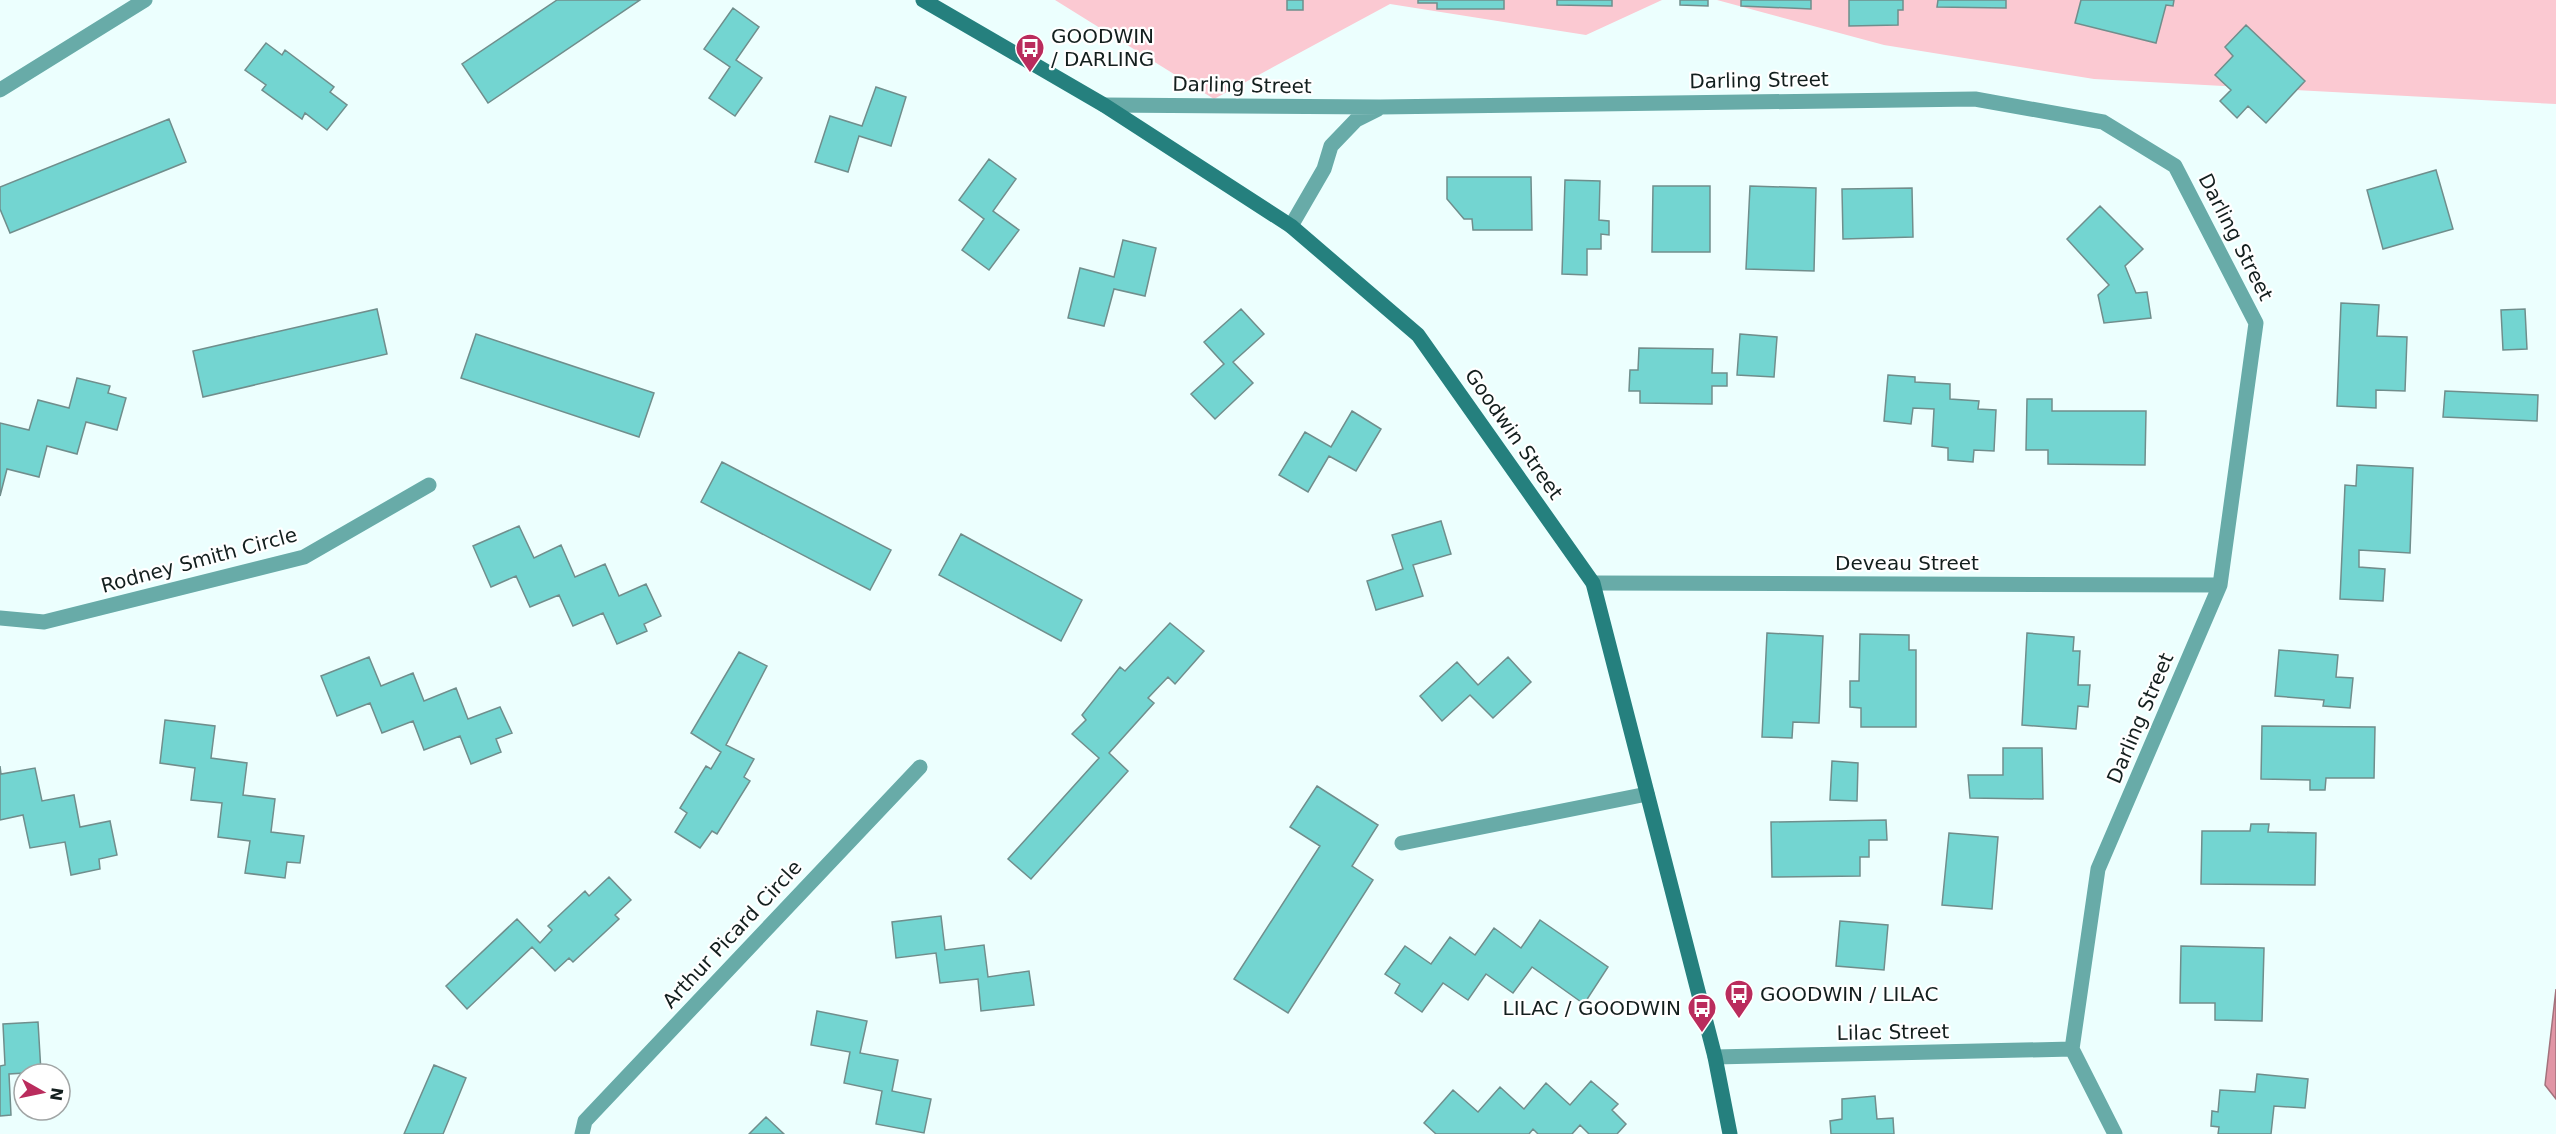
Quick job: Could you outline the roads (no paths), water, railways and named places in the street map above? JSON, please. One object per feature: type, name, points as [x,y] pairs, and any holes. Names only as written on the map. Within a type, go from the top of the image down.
[{"type":"main road","name":"Goodwin Street","points":[[923,0],[1104,105],[1291,226],[1418,335],[1593,583],[1715,1057],[1730,1134]]},
{"type":"street","points":[[0,90],[145,0]]},
{"type":"street","name":"Darling Street","points":[[1104,105],[1380,107],[1975,99],[2103,122],[2175,165],[2256,323],[2220,585],[2098,869],[2072,1049]]},
{"type":"street","name":"Darling Street","points":[[1291,226],[1324,169],[1331,146],[1356,120],[1380,107]]},
{"type":"street","name":"Rodney Smith Circle","points":[[0,618],[44,622],[304,557],[429,485]]},
{"type":"street","name":"Deveau Street","points":[[1593,583],[2220,585]]},
{"type":"street","name":"Arthur Picard Circle","points":[[582,1134],[585,1121],[920,767]]},
{"type":"street","points":[[1402,843],[1647,794]]},
{"type":"street","points":[[2072,1049],[2115,1134]]},
{"type":"street","name":"Lilac Street","points":[[1715,1057],[2072,1049]]},
{"type":"place","name":"GOODWIN / DARLING","points":[[1030,74]]},
{"type":"place","name":"GOODWIN / LILAC","points":[[1739,1020]]},
{"type":"place","name":"LILAC / GOODWIN","points":[[1702,1034]]}]
